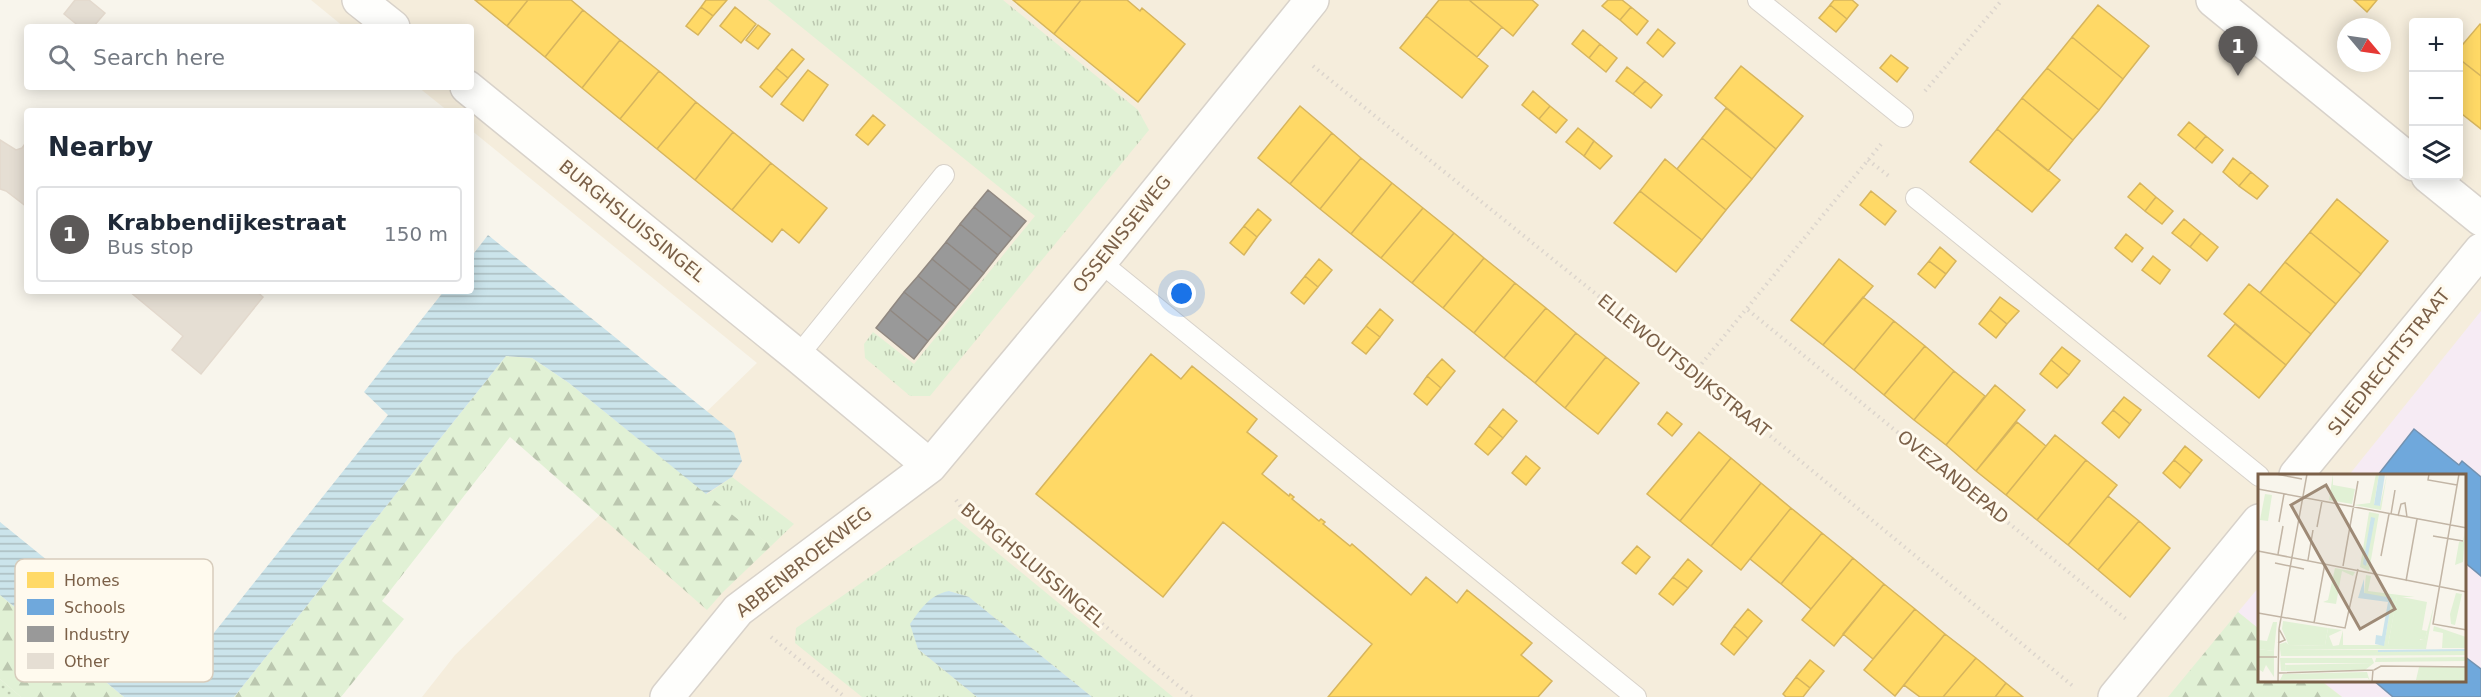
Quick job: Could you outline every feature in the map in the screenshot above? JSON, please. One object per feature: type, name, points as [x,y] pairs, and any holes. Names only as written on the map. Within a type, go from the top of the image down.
[{"type":"street","points":[[359,0],[389,24]]},
{"type":"street","points":[[2213,0],[2409,160]]},
{"type":"street","name":"OSSENISSEWEG","points":[[930,466],[1100,262],[1280,39],[1302,4]]},
{"type":"street","name":"BURGHSLUISSINGEL","points":[[471,90],[930,466]]},
{"type":"street","points":[[2433,180],[2481,219]]},
{"type":"street","name":"SLIEDRECHTSTRAAT","points":[[2297,474],[2481,250]]},
{"type":"street","name":"ABBENBROEKWEG","points":[[667,697],[738,610],[930,466]]},
{"type":"street","points":[[2115,697],[2258,522]]},
{"type":"lane","points":[[1758,0],[1903,117]]},
{"type":"lane","points":[[798,356],[944,175]]},
{"type":"lane","points":[[1916,198],[2258,475]]},
{"type":"lane","points":[[1100,262],[1636,697]]},
{"type":"path","points":[[1694,373],[1748,310],[1903,117],[2002,0]]},
{"type":"path","name":"ELLEWOUTSDIJKSTRAAT","points":[[1280,39],[1694,373],[2076,689]]},
{"type":"path","name":"OVEZANDEPAD","points":[[1748,310],[2157,645]]},
{"type":"path","name":"BURGHSLUISSINGEL","points":[[930,466],[964,511],[1192,697]]},
{"type":"path","points":[[738,610],[845,697]]},
{"type":"shaded area","points":[[311,0],[2481,0],[2481,697],[422,697],[455,655],[757,363],[474,132],[474,108],[444,108],[422,90],[474,90],[474,24],[340,24]]},
{"type":"shaded area","points":[[2481,311],[2481,697],[2342,697],[2323,682],[2466,682],[2466,474],[2350,474]]},
{"type":"shaded area","points":[[2258,588],[2258,628],[2238,612]]},
{"type":"green space","points":[[768,0],[1003,0],[1138,110],[1149,130],[930,396],[910,396],[865,358],[864,344],[873,332],[914,364],[1035,216]]},
{"type":"green space","points":[[506,356],[532,358],[569,383],[771,546],[707,610],[510,437],[382,601],[404,619],[341,697],[234,697]]},
{"type":"green space","points":[[732,477],[794,524],[771,546],[706,495]]},
{"type":"green space","points":[[955,518],[1173,697],[1092,697],[969,597],[949,591],[918,649],[977,697],[862,697],[795,643],[796,628]]},
{"type":"green space","points":[[0,595],[15,607],[15,682],[106,682],[124,697],[21,697],[0,679]]},
{"type":"green space","points":[[2238,612],[2258,628],[2258,682],[2322,682],[2342,697],[2168,697]]},
{"type":"green space","points":[[0,679],[21,697],[0,697]]},
{"type":"water","points":[[488,235],[734,433],[742,461],[732,477],[706,494],[569,383],[532,358],[506,356],[234,697],[124,697],[106,682],[213,682],[213,634],[388,415],[364,392],[442,294],[474,294],[474,253]]},
{"type":"water","points":[[0,522],[46,559],[15,559],[15,607],[0,595]]},
{"type":"water","points":[[949,591],[969,597],[1092,697],[977,697],[918,649],[910,624],[931,599]]},
{"type":"building: Homes","points":[[475,0],[528,0],[507,26]]},
{"type":"building: Homes","points":[[528,0],[571,0],[583,10],[545,57],[507,26]]},
{"type":"building: Homes","points":[[706,0],[727,0],[713,16],[701,7]]},
{"type":"building: Homes","points":[[1013,0],[1081,0],[1054,34]]},
{"type":"building: Homes","points":[[1081,0],[1127,0],[1140,11],[1142,8],[1185,44],[1138,102],[1054,34]]},
{"type":"building: Homes","points":[[1439,0],[1469,0],[1502,27],[1477,57],[1426,16]]},
{"type":"building: Homes","points":[[1469,0],[1532,0],[1538,5],[1513,36]]},
{"type":"building: Homes","points":[[1608,0],[1622,0],[1631,7],[1620,20],[1602,6]]},
{"type":"building: Homes","points":[[1834,0],[1852,0],[1858,5],[1847,19],[1830,5]]},
{"type":"building: Homes","points":[[2354,0],[2377,0],[2367,12]]},
{"type":"building: Homes","points":[[1830,5],[1847,19],[1836,32],[1819,18]]},
{"type":"building: Homes","points":[[2098,5],[2149,46],[2123,79],[2072,37]]},
{"type":"building: Homes","points":[[701,7],[713,16],[698,35],[686,26]]},
{"type":"building: Homes","points":[[735,7],[756,24],[741,43],[720,26]]},
{"type":"building: Homes","points":[[1631,7],[1648,21],[1637,35],[1620,20]]},
{"type":"building: Homes","points":[[583,10],[620,40],[582,88],[545,57]]},
{"type":"building: Homes","points":[[1426,16],[1488,66],[1462,98],[1400,48]]},
{"type":"building: Homes","points":[[2480,24],[2481,76],[2463,62],[2463,44]]},
{"type":"building: Homes","points":[[758,25],[770,34],[758,49],[746,40]]},
{"type":"building: Homes","points":[[1658,29],[1675,43],[1663,57],[1647,43]]},
{"type":"building: Homes","points":[[1583,30],[1600,44],[1589,58],[1572,44]]},
{"type":"building: Homes","points":[[2072,37],[2123,79],[2099,110],[2047,68]]},
{"type":"building: Homes","points":[[620,40],[659,71],[620,119],[582,88]]},
{"type":"building: Homes","points":[[1600,44],[1617,58],[1606,72],[1589,58]]},
{"type":"building: Homes","points":[[792,49],[804,59],[788,78],[776,68]]},
{"type":"building: Homes","points":[[1891,55],[1908,68],[1897,82],[1880,68]]},
{"type":"building: Homes","points":[[2463,62],[2481,76],[2481,129],[2463,115]]},
{"type":"building: Homes","points":[[1741,66],[1803,116],[1776,149],[1715,98]]},
{"type":"building: Homes","points":[[1627,67],[1645,81],[1633,94],[1616,81]]},
{"type":"building: Homes","points":[[776,68],[788,78],[772,97],[760,87]]},
{"type":"building: Homes","points":[[2047,68],[2099,110],[2073,140],[2022,98]]},
{"type":"building: Homes","points":[[808,70],[828,85],[803,121],[781,104]]},
{"type":"building: Homes","points":[[659,71],[696,102],[657,149],[620,119]]},
{"type":"building: Homes","points":[[1645,81],[1662,95],[1651,108],[1633,94]]},
{"type":"building: Homes","points":[[1533,91],[1550,106],[1539,119],[1522,105]]},
{"type":"building: Homes","points":[[2022,98],[2073,140],[2048,171],[1997,129]]},
{"type":"building: Homes","points":[[696,102],[733,132],[695,180],[657,149]]},
{"type":"building: Homes","points":[[1300,106],[1332,133],[1290,184],[1258,158]]},
{"type":"building: Homes","points":[[1550,106],[1567,120],[1556,133],[1539,119]]},
{"type":"building: Homes","points":[[1726,108],[1776,149],[1752,179],[1702,138]]},
{"type":"building: Homes","points":[[873,115],[885,125],[868,145],[856,135]]},
{"type":"building: Homes","points":[[2189,122],[2206,136],[2195,149],[2178,135]]},
{"type":"building: Homes","points":[[1578,128],[1594,141],[1584,156],[1566,142]]},
{"type":"building: Homes","points":[[1997,129],[2060,180],[2032,212],[1970,162]]},
{"type":"building: Homes","points":[[733,132],[771,163],[732,210],[695,180]]},
{"type":"building: Homes","points":[[1332,133],[1361,158],[1320,209],[1290,184]]},
{"type":"building: Homes","points":[[2206,136],[2223,150],[2212,163],[2195,149]]},
{"type":"building: Homes","points":[[1702,138],[1752,179],[1726,210],[1677,169]]},
{"type":"building: Homes","points":[[1594,141],[1612,156],[1600,169],[1584,156]]},
{"type":"building: Homes","points":[[1361,158],[1392,183],[1351,234],[1320,209]]},
{"type":"building: Homes","points":[[2233,158],[2251,172],[2239,186],[2223,172]]},
{"type":"building: Homes","points":[[1665,159],[1726,210],[1702,240],[1640,191]]},
{"type":"building: Homes","points":[[771,163],[827,208],[799,243],[782,229],[772,242],[732,210]]},
{"type":"building: Homes","points":[[2251,172],[2268,186],[2257,199],[2239,186]]},
{"type":"building: Homes","points":[[1392,183],[1423,208],[1381,258],[1351,234]]},
{"type":"building: Homes","points":[[2140,183],[2156,197],[2145,211],[2128,197]]},
{"type":"building: Homes","points":[[1640,191],[1702,240],[1676,272],[1614,223]]},
{"type":"building: Homes","points":[[1871,191],[1896,211],[1885,225],[1860,205]]},
{"type":"building: Homes","points":[[2156,197],[2173,211],[2162,224],[2145,211]]},
{"type":"building: Homes","points":[[2337,199],[2388,241],[2361,274],[2310,232]]},
{"type":"building: Homes","points":[[1423,208],[1454,233],[1412,283],[1381,258]]},
{"type":"building: Homes","points":[[1258,209],[1271,220],[1257,237],[1244,226]]},
{"type":"building: Homes","points":[[2184,219],[2201,233],[2190,247],[2172,233]]},
{"type":"building: Homes","points":[[1244,226],[1257,237],[1244,255],[1230,243]]},
{"type":"building: Homes","points":[[2310,232],[2361,274],[2336,304],[2285,262]]},
{"type":"building: Homes","points":[[1454,233],[1484,258],[1443,308],[1412,283]]},
{"type":"building: Homes","points":[[2201,233],[2218,247],[2207,261],[2190,247]]},
{"type":"building: Homes","points":[[2126,234],[2143,248],[2132,262],[2115,248]]},
{"type":"building: Homes","points":[[1940,247],[1956,261],[1946,274],[1929,261]]},
{"type":"building: Homes","points":[[2153,256],[2170,270],[2160,284],[2142,270]]},
{"type":"building: Homes","points":[[1484,258],[1515,283],[1474,333],[1443,308]]},
{"type":"building: Homes","points":[[1319,259],[1332,270],[1318,287],[1305,276]]},
{"type":"building: Homes","points":[[1839,259],[1873,286],[1823,345],[1791,320]]},
{"type":"building: Homes","points":[[1929,261],[1946,274],[1935,288],[1918,274]]},
{"type":"building: Homes","points":[[2285,262],[2336,304],[2311,334],[2260,293]]},
{"type":"building: Homes","points":[[1305,276],[1318,287],[1304,304],[1291,293]]},
{"type":"building: Homes","points":[[1515,283],[1546,308],[1504,358],[1474,333]]},
{"type":"building: Homes","points":[[2249,284],[2311,334],[2286,365],[2224,314]]},
{"type":"building: Homes","points":[[1863,297],[1894,321],[1854,370],[1823,345]]},
{"type":"building: Homes","points":[[2000,297],[2019,311],[2007,324],[1990,310]]},
{"type":"building: Homes","points":[[1546,308],[1576,333],[1535,383],[1504,358]]},
{"type":"building: Homes","points":[[1380,309],[1393,320],[1380,337],[1366,326]]},
{"type":"building: Homes","points":[[1990,310],[2007,324],[1996,338],[1979,324]]},
{"type":"building: Homes","points":[[1894,321],[1925,346],[1884,395],[1854,370]]},
{"type":"building: Homes","points":[[2235,324],[2286,365],[2259,398],[2208,356]]},
{"type":"building: Homes","points":[[1366,326],[1380,337],[1366,354],[1352,343]]},
{"type":"building: Homes","points":[[1576,333],[1606,357],[1565,408],[1535,383]]},
{"type":"building: Homes","points":[[1925,346],[1954,371],[1914,420],[1884,395]]},
{"type":"building: Homes","points":[[2062,347],[2080,361],[2069,375],[2051,360]]},
{"type":"building: Homes","points":[[1151,354],[1181,379],[1192,366],[1257,419],[1247,432],[1277,456],[1262,474],[1289,496],[1290,494],[1294,497],[1292,499],[1319,521],[1321,519],[1325,522],[1323,524],[1350,546],[1352,544],[1411,595],[1426,577],[1457,603],[1467,590],[1532,643],[1521,655],[1552,681],[1538,697],[1328,697],[1372,644],[1223,522],[1163,597],[1036,494]]},
{"type":"building: Homes","points":[[1606,357],[1639,383],[1598,434],[1565,408]]},
{"type":"building: Homes","points":[[1442,359],[1455,371],[1441,388],[1427,376]]},
{"type":"building: Homes","points":[[2051,360],[2069,375],[2057,388],[2040,374]]},
{"type":"building: Homes","points":[[1954,371],[1985,396],[1946,445],[1914,420]]},
{"type":"building: Homes","points":[[1427,376],[1441,388],[1427,405],[1414,394]]},
{"type":"building: Homes","points":[[1995,385],[2025,410],[1976,471],[1946,445]]},
{"type":"building: Homes","points":[[2124,397],[2141,410],[2130,424],[2113,410]]},
{"type":"building: Homes","points":[[1503,409],[1517,421],[1503,438],[1489,426]]},
{"type":"building: Homes","points":[[2113,410],[2130,424],[2119,438],[2102,423]]},
{"type":"building: Homes","points":[[1667,412],[1682,424],[1672,436],[1658,424]]},
{"type":"building: Homes","points":[[2017,422],[2046,446],[2006,495],[1976,471]]},
{"type":"building: Homes","points":[[1489,426],[1503,438],[1488,455],[1475,444]]},
{"type":"building: Homes","points":[[1699,432],[1731,458],[1680,521],[1647,494]]},
{"type":"building: Homes","points":[[2055,435],[2086,460],[2037,520],[2006,495]]},
{"type":"building: Homes","points":[[2185,446],[2202,460],[2191,474],[2174,460]]},
{"type":"building: Homes","points":[[1526,456],[1540,468],[1526,485],[1512,473]]},
{"type":"building: Homes","points":[[1731,458],[1761,483],[1711,546],[1680,521]]},
{"type":"building: Homes","points":[[2086,460],[2117,485],[2068,545],[2037,520]]},
{"type":"building: Homes","points":[[2174,460],[2191,474],[2180,488],[2163,473]]},
{"type":"building: Homes","points":[[1761,483],[1791,508],[1741,570],[1711,546]]},
{"type":"building: Homes","points":[[2108,496],[2139,521],[2098,570],[2068,545]]},
{"type":"building: Homes","points":[[1791,508],[1822,533],[1781,584],[1750,559]]},
{"type":"building: Homes","points":[[2139,521],[2170,548],[2130,597],[2098,570]]},
{"type":"building: Homes","points":[[1822,533],[1853,558],[1811,609],[1781,584]]},
{"type":"building: Homes","points":[[1637,546],[1650,557],[1636,574],[1622,563]]},
{"type":"building: Homes","points":[[1853,558],[1884,584],[1834,646],[1802,620]]},
{"type":"building: Homes","points":[[1688,559],[1702,571],[1688,588],[1673,577]]},
{"type":"building: Homes","points":[[1673,577],[1688,588],[1673,605],[1659,594]]},
{"type":"building: Homes","points":[[1884,584],[1915,609],[1873,659],[1843,634]]},
{"type":"building: Homes","points":[[1748,609],[1762,621],[1748,638],[1734,626]]},
{"type":"building: Homes","points":[[1915,609],[1945,634],[1895,696],[1864,670]]},
{"type":"building: Homes","points":[[1734,626],[1748,638],[1734,655],[1721,644]]},
{"type":"building: Homes","points":[[1945,634],[1976,658],[1943,697],[1920,697],[1904,685]]},
{"type":"building: Homes","points":[[1976,658],[2006,683],[1995,697],[1943,697]]},
{"type":"building: Homes","points":[[1810,660],[1824,671],[1810,688],[1796,677]]},
{"type":"building: Homes","points":[[1796,677],[1810,688],[1803,697],[1786,697],[1783,694]]},
{"type":"building: Homes","points":[[2006,683],[2023,697],[1995,697]]},
{"type":"building: Schools","points":[[2414,429],[2459,465],[2462,461],[2481,477],[2481,576],[2466,564],[2466,474],[2379,474]]},
{"type":"building: Schools","points":[[2466,658],[2481,669],[2481,697],[2393,697],[2375,682],[2466,682]]},
{"type":"building: Industry","points":[[988,190],[1026,221],[1012,238],[974,207]]},
{"type":"building: Industry","points":[[974,207],[1012,238],[998,255],[960,224]]},
{"type":"building: Industry","points":[[960,224],[998,255],[984,273],[946,242]]},
{"type":"building: Industry","points":[[946,242],[984,273],[970,290],[932,259]]},
{"type":"building: Industry","points":[[932,259],[970,290],[956,307],[918,276]]},
{"type":"building: Industry","points":[[918,276],[956,307],[943,323],[904,292]]},
{"type":"building: Industry","points":[[904,292],[943,323],[928,341],[890,310]]},
{"type":"building: Industry","points":[[890,310],[928,341],[914,359],[876,328]]},
{"type":"building: Other","points":[[75,0],[89,0],[105,13],[96,24],[76,24],[64,14]]},
{"type":"building: Other","points":[[0,140],[16,150],[24,145],[24,205],[0,189]]},
{"type":"building: Other","points":[[133,294],[260,294],[263,297],[201,374],[172,350],[183,336]]},
{"type":"place","name":"Krabbendijkestraat","points":[[2238,76]]}]
